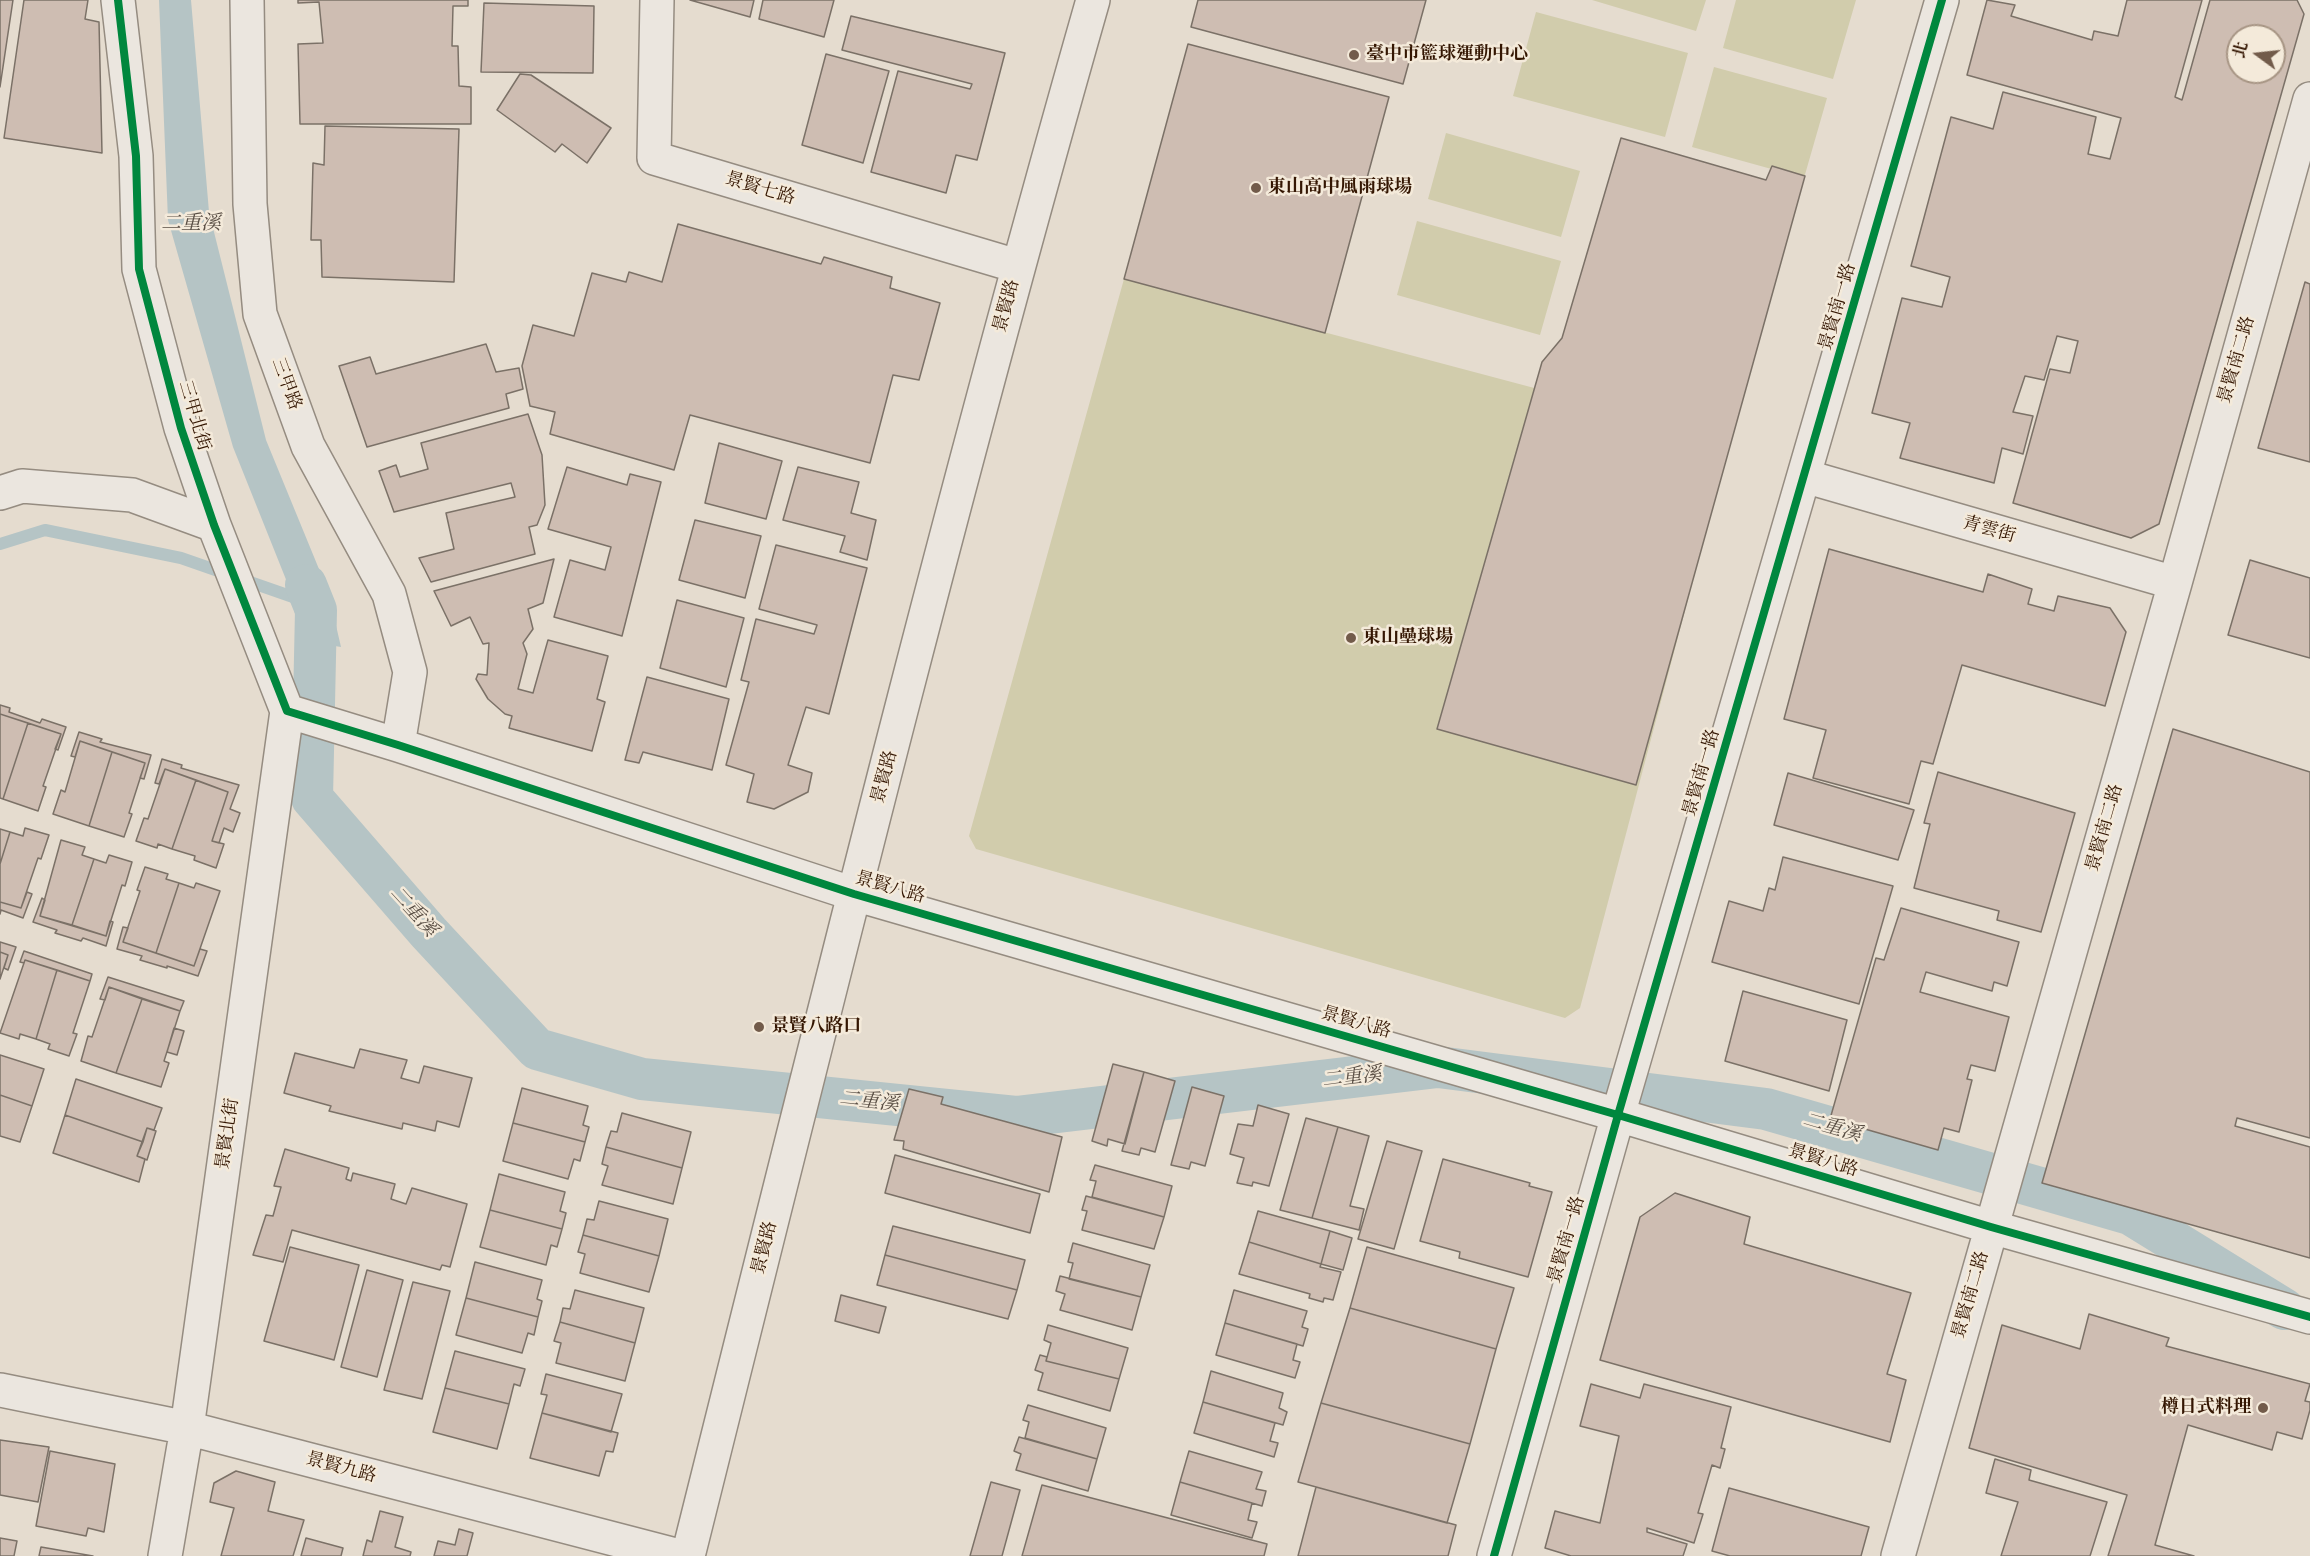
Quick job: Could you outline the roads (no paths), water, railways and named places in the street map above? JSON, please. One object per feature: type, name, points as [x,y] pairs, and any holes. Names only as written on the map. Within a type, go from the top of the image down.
[{"type":"street","name":"三甲北街","points":[[118,0],[136,156],[139,269],[181,428],[214,525],[287,711]]},
{"type":"street","name":"三甲路","points":[[247,0],[250,204],[260,314],[308,446],[389,594],[410,672],[398,745]]},
{"type":"street","name":"景賢七路","points":[[657,0],[654,158],[1017,266]]},
{"type":"street","name":"景賢路","points":[[688,1556],[824,1011],[1017,266],[1093,0]]},
{"type":"street","name":"景賢南一路","points":[[1494,1556],[1618,1115],[1942,0]]},
{"type":"street","name":"景賢南二路","points":[[1898,1556],[2310,99]]},
{"type":"street","name":"青雲街","points":[[1804,476],[2175,583]]},
{"type":"street","points":[[0,493],[22,486],[132,495],[214,525]]},
{"type":"street","points":[[287,711],[398,745]]},
{"type":"street","name":"景賢北街","points":[[165,1556],[187,1428],[287,711]]},
{"type":"street","name":"景賢八路","points":[[398,745],[854,894],[1618,1115],[1991,1227],[2310,1317]]},
{"type":"street","name":"景賢九路","points":[[0,1390],[187,1428],[679,1556]]},
{"type":"water","name":"二重溪","points":[[159,0],[191,0],[209,212],[266,440],[328,591],[341,647],[298,640],[293,597],[233,447],[168,220]]},
{"type":"waterway","points":[[0,544],[45,530],[181,558],[293,597],[307,605]]},
{"type":"waterway","name":"二重溪","points":[[306,585],[316,610],[312,798],[429,933],[537,1049],[642,1079],[1016,1117],[1438,1067],[1766,1109],[2130,1214],[2284,1309]]},
{"type":"place","name":"臺中市籃球運動中心","points":[[1354,55]]},
{"type":"place","name":"東山高中風雨球場","points":[[1256,188]]},
{"type":"place","name":"東山壘球場","points":[[1351,638]]},
{"type":"place","name":"景賢八路口","points":[[759,1027]]},
{"type":"place","name":"樽日式料理","points":[[2263,1408]]}]
